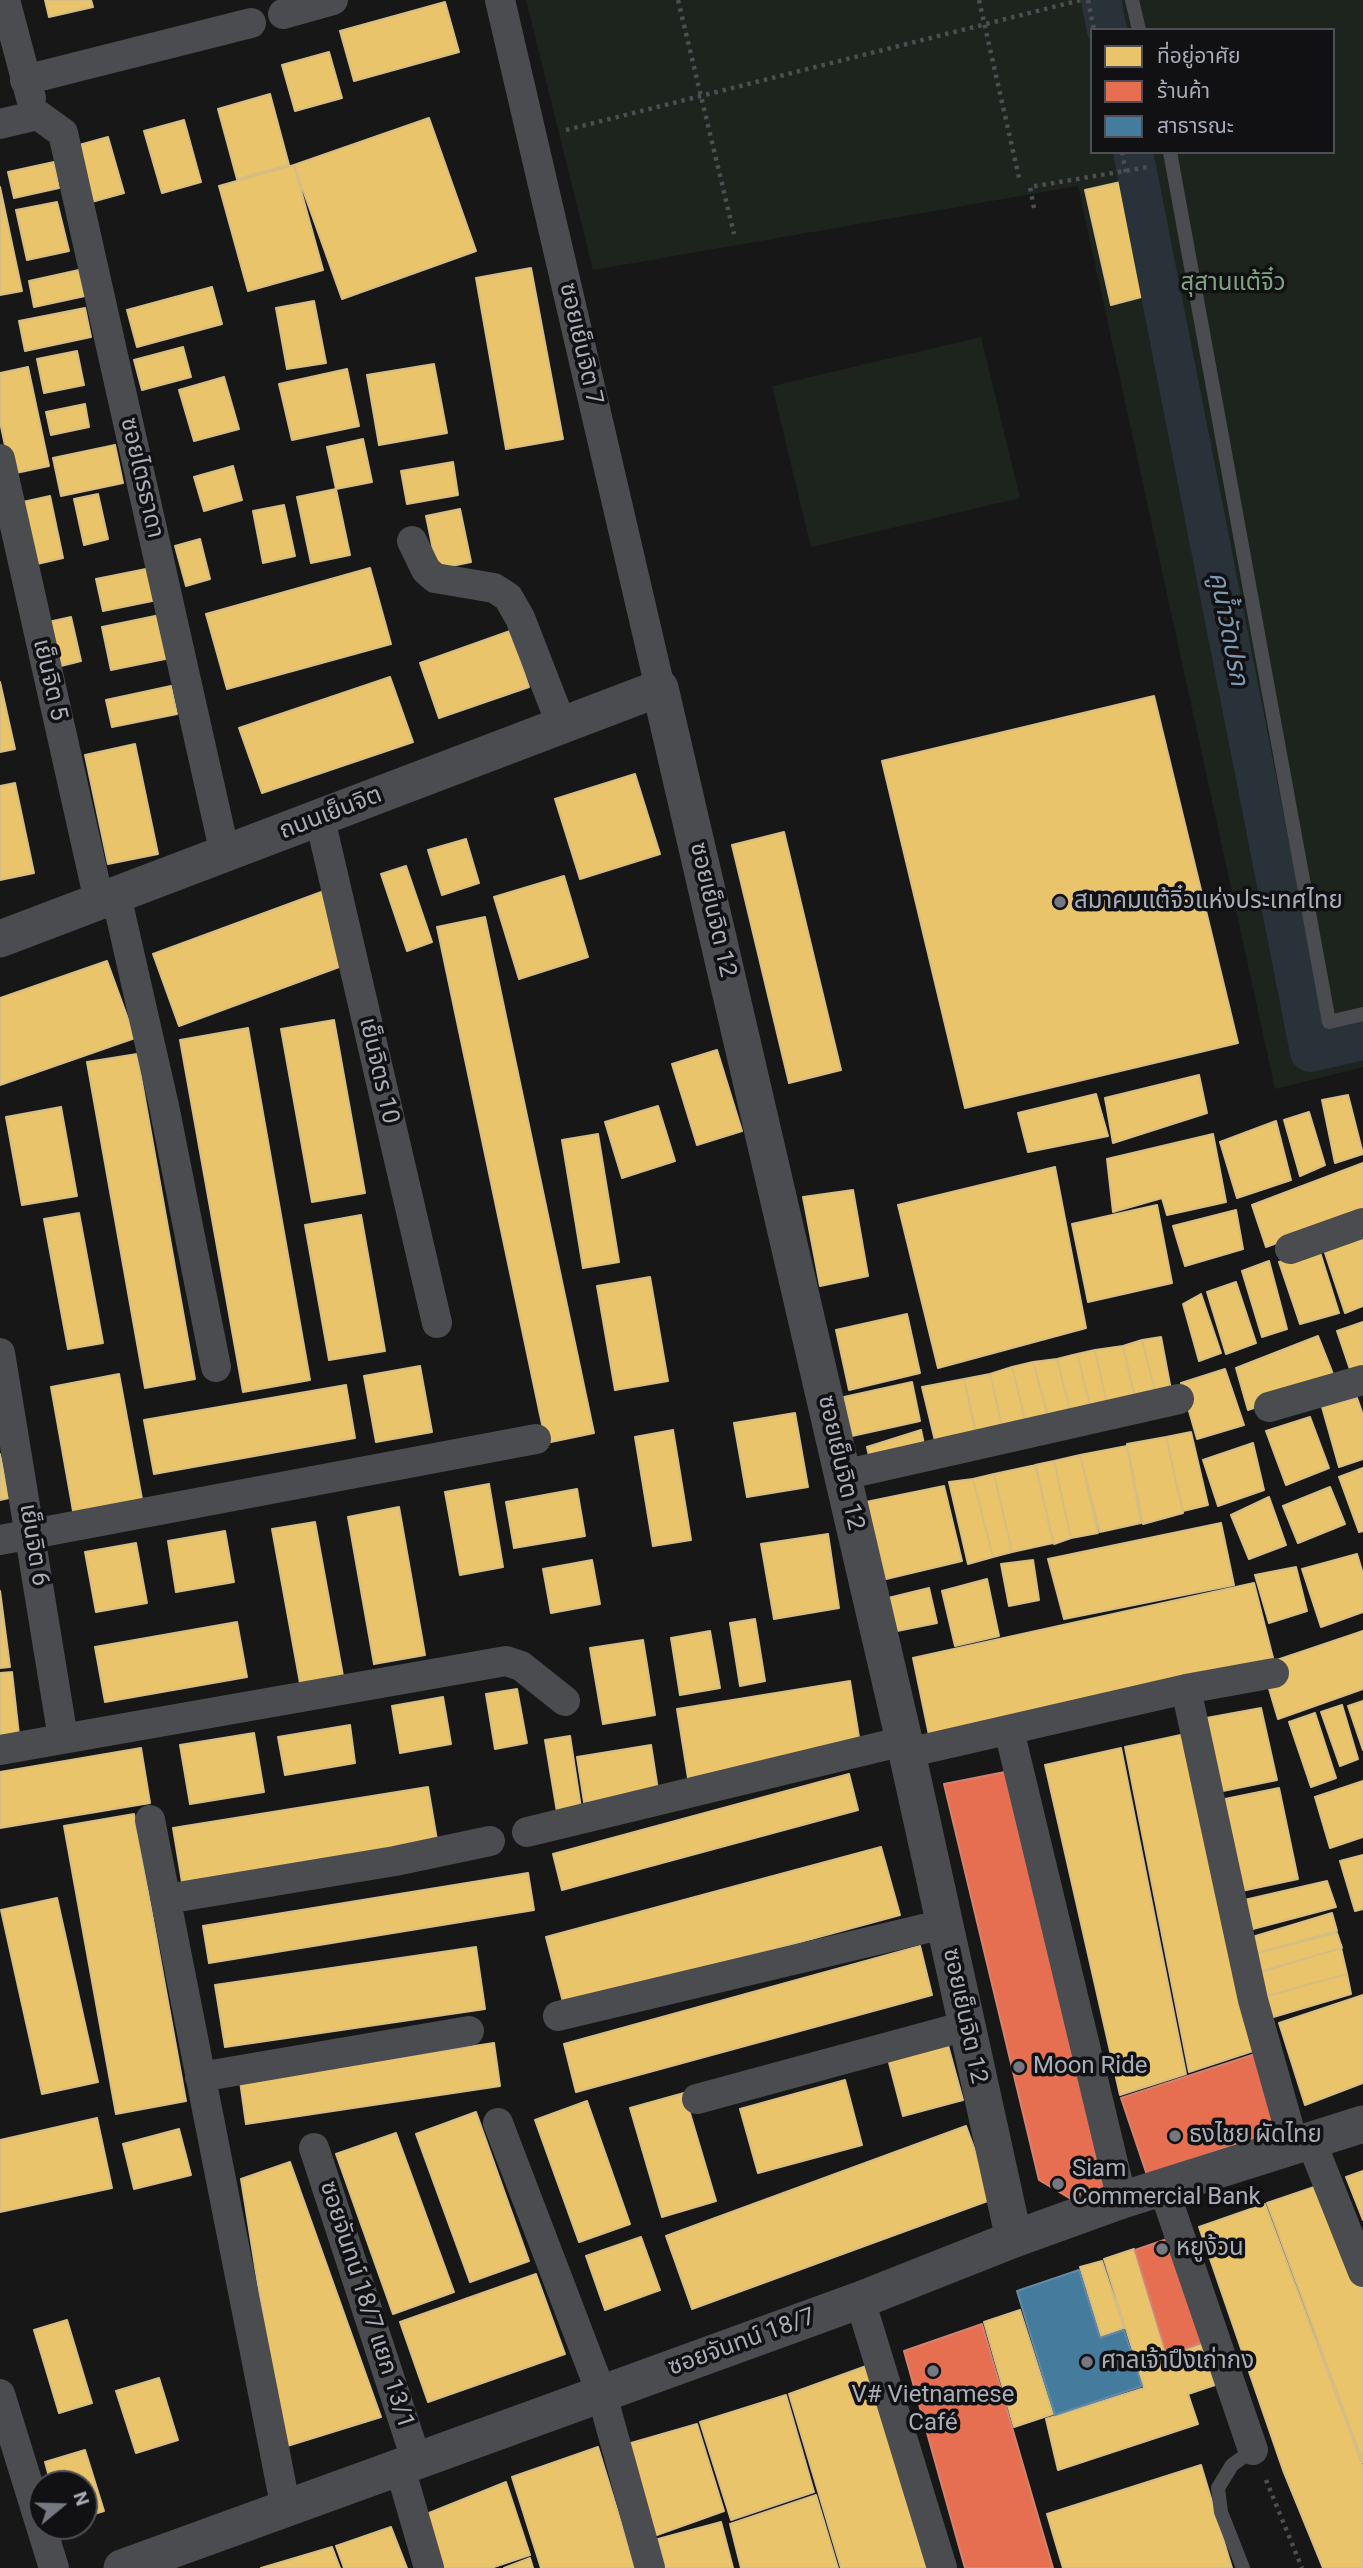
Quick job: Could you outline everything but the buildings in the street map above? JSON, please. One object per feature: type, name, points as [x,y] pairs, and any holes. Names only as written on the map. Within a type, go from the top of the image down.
[{"type":"street","points":[[0,124],[38,115],[25,80],[5,0]]},
{"type":"street","points":[[283,14],[333,0]]},
{"type":"street","name":"ซอยเย็นจิต 7","points":[[500,0],[660,688]]},
{"type":"street","points":[[25,80],[251,23]]},
{"type":"street","name":"ซอยไตรธาดา","points":[[38,115],[63,133],[225,854]]},
{"type":"street","name":"เย็นจิต 5","points":[[0,459],[108,898],[164,1106],[216,1367]]},
{"type":"street","points":[[412,541],[426,570],[435,579],[494,588],[508,597],[520,618],[562,726]]},
{"type":"street","name":"ถนนเย็นจิต","points":[[0,939],[660,688]]},
{"type":"street","name":"ซอยเย็นจิต 12","points":[[660,688],[906,1747],[1014,2239]]},
{"type":"street","name":"เย็นจิตร 10","points":[[320,819],[437,1323]]},
{"type":"street","points":[[1290,1250],[1363,1223]]},
{"type":"street","name":"เย็นจิต 6","points":[[0,1353],[32,1534],[63,1738]]},
{"type":"street","points":[[1269,1407],[1363,1380]]},
{"type":"street","points":[[843,1475],[1179,1399]]},
{"type":"street","points":[[0,1540],[536,1439]]},
{"type":"street","points":[[0,1750],[506,1661],[521,1666],[565,1701]]},
{"type":"street","points":[[527,1832],[906,1747],[1009,1730],[1186,1689],[1274,1673]]},
{"type":"street","points":[[1186,1689],[1253,2000],[1302,2144],[1363,2272]]},
{"type":"street","points":[[1009,1730],[1122,2200]]},
{"type":"street","points":[[150,1820],[286,2509]]},
{"type":"street","points":[[166,1899],[395,1861],[490,1841]]},
{"type":"street","points":[[558,2016],[944,1924]]},
{"type":"street","points":[[697,2099],[966,2026]]},
{"type":"street","points":[[201,2077],[469,2031]]},
{"type":"street","points":[[498,2123],[602,2395],[650,2568]]},
{"type":"street","name":"ซอยจันทน์ 18/7","points":[[122,2568],[602,2395],[1122,2200],[1363,2124]]},
{"type":"street","name":"ซอยจันทน์ 18/7 แยก 13/1","points":[[314,2148],[409,2465],[429,2568]]},
{"type":"street","points":[[1163,2187],[1253,2450]]},
{"type":"street","points":[[860,2300],[942,2568]]},
{"type":"street","points":[[0,2393],[54,2568]]},
{"type":"lane","points":[[1132,0],[1139,28]]},
{"type":"lane","points":[[1170,154],[1329,1022],[1363,1014]]},
{"type":"lane","points":[[1243,2568],[1221,2512],[1218,2488],[1232,2465],[1253,2450]]},
{"type":"path","points":[[678,0],[734,234]]},
{"type":"path","points":[[979,0],[1020,182]]},
{"type":"path","points":[[566,130],[1081,0]]},
{"type":"path","points":[[1088,0],[1094,28]]},
{"type":"path","points":[[1122,154],[1126,173]]},
{"type":"path","points":[[1034,208],[1030,187],[1126,173],[1152,166]]},
{"type":"path","points":[[1253,2450],[1302,2568]]},
{"type":"green space","name":"สุสานแต้จิ๋ว","points":[[526,0],[1363,0],[1363,1067],[1275,1089],[1078,186],[593,270]]},
{"type":"green space","points":[[981,337],[1020,498],[811,547],[772,386]]},
{"type":"waterway","name":"คูน้ำวัดปรก","points":[[1101,0],[1107,28]]},
{"type":"waterway","name":"คูน้ำวัดปรก","points":[[1133,154],[1310,1052],[1363,1040]]},
{"type":"place","name":"สมาคมแต้จิ๋วแห่งประเทศไทย","points":[[1060,902]]},
{"type":"place","name":"Moon Ride","points":[[1019,2067]]},
{"type":"place","name":"ธงไชย ผัดไทย","points":[[1175,2136]]},
{"type":"place","name":"Siam Commercial Bank","points":[[1058,2184]]},
{"type":"place","name":"หยูง้วน","points":[[1162,2249]]},
{"type":"place","name":"ศาลเจ้าปึงเถ่ากง","points":[[1087,2362]]},
{"type":"place","name":"V# Vietnamese Café","points":[[933,2371]]}]
